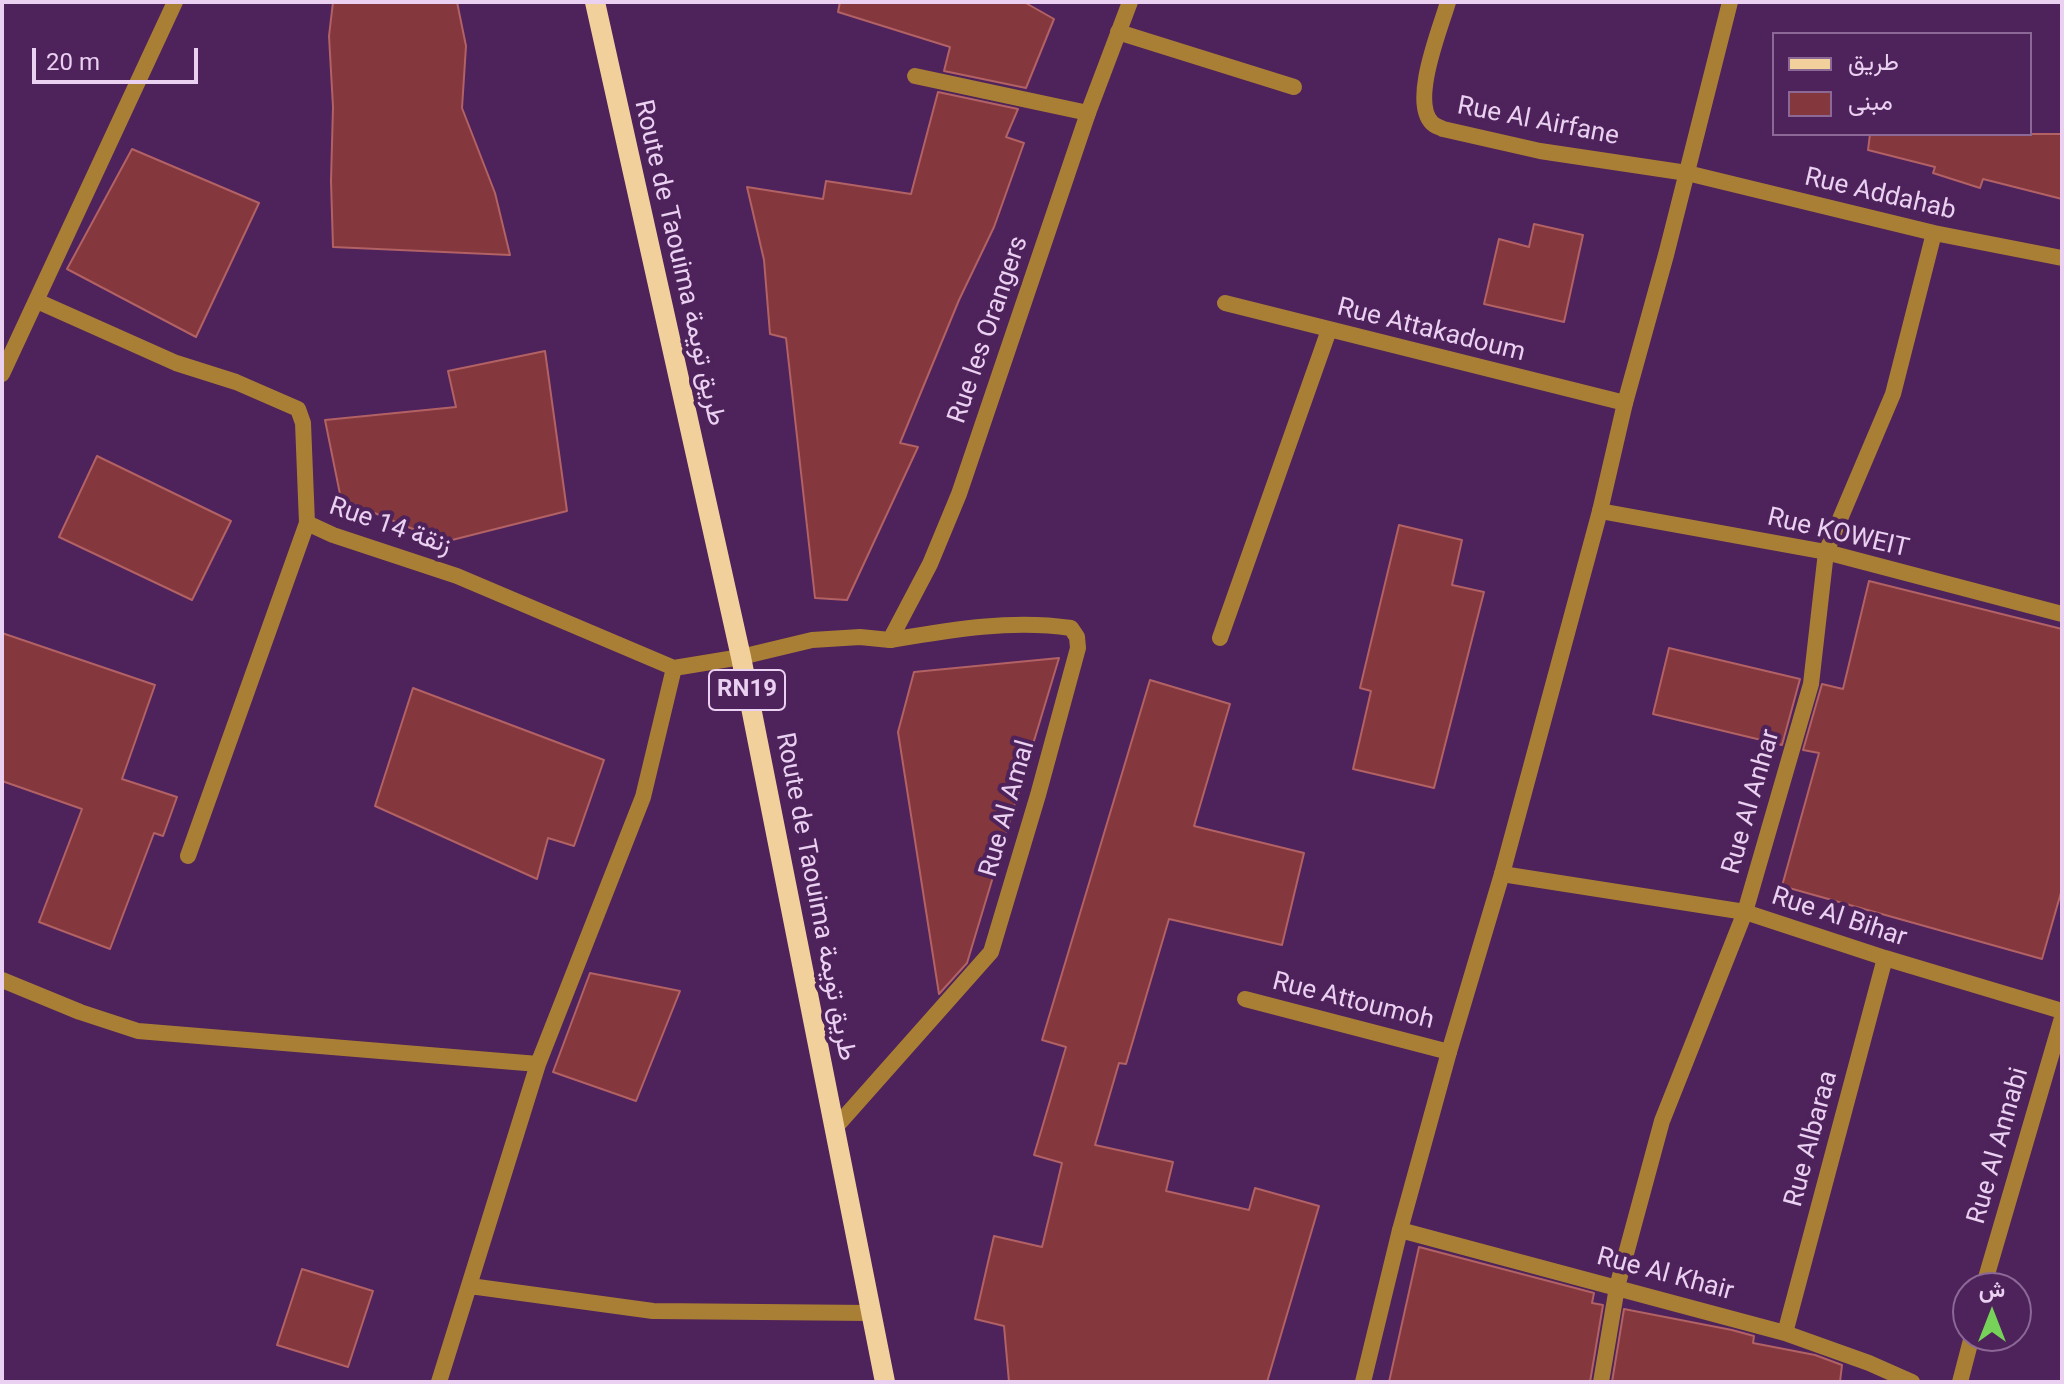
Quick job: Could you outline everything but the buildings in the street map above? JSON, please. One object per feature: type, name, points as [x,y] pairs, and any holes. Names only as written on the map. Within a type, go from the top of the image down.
[{"type":"main road","name":"Route de Taouima طريق تويمة","points":[[595,2],[741,657],[885,1382]]},
{"type":"street","points":[[2,374],[175,2]]},
{"type":"street","name":"Rue les Orangers","points":[[890,640],[930,564],[959,494],[1088,113],[1130,2]]},
{"type":"street","name":"Rue Al Airfane","points":[[1448,2],[1424,94],[1432,123],[1443,129],[1540,151],[1687,173]]},
{"type":"street","points":[[1363,1382],[1400,1230],[1502,874],[1600,511],[1625,403],[1730,2]]},
{"type":"street","points":[[1118,32],[1294,87]]},
{"type":"street","points":[[915,76],[1088,113]]},
{"type":"street","name":"Rue Addahab","points":[[1687,173],[1934,233],[2062,258]]},
{"type":"street","name":"Rue Al Anhar","points":[[1601,1382],[1617,1287],[1662,1121],[1745,912],[1811,684],[1826,552],[1893,394],[1934,233]]},
{"type":"street","name":"Rue 14 زنقة","points":[[37,301],[176,363],[236,382],[298,409],[303,423],[307,523],[333,535],[457,576],[674,668]]},
{"type":"street","name":"Rue Attakadoum","points":[[1225,303],[1625,403]]},
{"type":"street","points":[[1220,638],[1329,330]]},
{"type":"street","name":"Rue KOWEIT","points":[[1600,511],[1826,552],[2062,614]]},
{"type":"street","points":[[188,856],[307,523]]},
{"type":"street","name":"Rue Al Amal","points":[[834,1129],[991,952],[1078,648],[1077,637],[1071,628],[1046,625],[956,629],[890,640]]},
{"type":"street","points":[[439,1382],[538,1064],[643,797],[674,668],[741,657],[812,640],[860,637],[890,640]]},
{"type":"street","name":"Rue Al Bihar","points":[[1502,874],[1745,912],[2062,1011]]},
{"type":"street","name":"Rue Albaraa","points":[[1785,1333],[1885,958]]},
{"type":"street","points":[[2,980],[80,1012],[138,1031],[538,1064]]},
{"type":"street","name":"Rue Attoumoh","points":[[1245,999],[1449,1052]]},
{"type":"street","name":"Rue Al Annabi","points":[[1988,1272],[2062,1018]]},
{"type":"street","name":"Rue Al Khair","points":[[1400,1230],[1785,1333],[1912,1382]]},
{"type":"street","points":[[470,1286],[653,1311],[871,1313]]},
{"type":"street","points":[[1960,1382],[1968,1352]]}]
